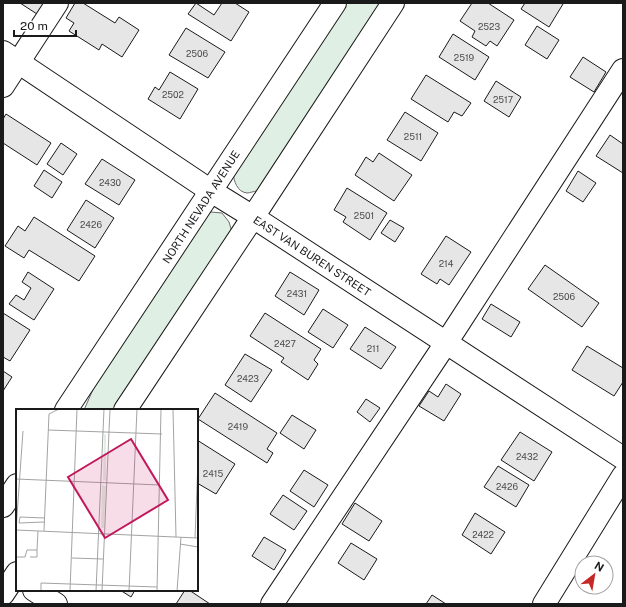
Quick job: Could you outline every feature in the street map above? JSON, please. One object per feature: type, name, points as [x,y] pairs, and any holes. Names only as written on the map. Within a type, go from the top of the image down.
[{"type":"main road","points":[[3,86],[11,57],[57,3]]},
{"type":"main road","name":"NORTH NEVADA AVENUE","points":[[67,409],[335,3]]},
{"type":"main road","points":[[126,409],[253,218],[393,3]]},
{"type":"main road","name":"EAST VAN BUREN STREET","points":[[11,57],[211,191],[623,458]]},
{"type":"main road","points":[[272,604],[446,343],[623,70]]},
{"type":"main road","points":[[544,604],[623,476]]},
{"type":"main road","points":[[3,506],[16,486]]},
{"type":"main road","points":[[36,591],[56,604]]},
{"type":"green space","points":[[345,3],[382,3],[257,191],[248,193],[241,191],[237,186],[233,173]]},
{"type":"green space","points":[[211,212],[222,213],[229,222],[232,232],[115,409],[84,409],[98,378],[203,218]]},
{"type":"building","points":[[20,3],[44,3],[37,14]]},
{"type":"building","points":[[75,3],[83,3],[115,23],[119,17],[139,30],[122,57],[102,44],[99,50],[69,31],[74,23],[66,18]]},
{"type":"building","points":[[196,3],[214,15],[222,3],[235,3],[249,12],[231,41],[188,14]]},
{"type":"building","points":[[472,3],[488,3],[514,20],[497,46],[490,41],[486,46],[472,37],[475,31],[460,21]]},
{"type":"building","points":[[525,3],[563,4],[549,27],[521,9]]},
{"type":"building","points":[[537,26],[559,40],[547,59],[525,45]]},
{"type":"building","points":[[186,28],[225,52],[208,78],[169,55]]},
{"type":"building","points":[[453,34],[489,57],[475,80],[439,57]]},
{"type":"building","points":[[583,57],[606,72],[594,92],[570,77]]},
{"type":"building","points":[[170,72],[198,89],[180,119],[148,99],[155,87],[159,90]]},
{"type":"building","points":[[426,75],[471,103],[462,116],[454,112],[448,122],[411,99]]},
{"type":"building","points":[[496,81],[521,97],[509,117],[484,101]]},
{"type":"building","points":[[405,112],[438,133],[421,161],[387,140]]},
{"type":"building","points":[[6,114],[51,143],[37,165],[3,143],[3,119]]},
{"type":"building","points":[[610,135],[623,144],[623,173],[596,156]]},
{"type":"building","points":[[61,143],[77,154],[63,175],[47,164]]},
{"type":"building","points":[[379,153],[412,175],[394,201],[355,175],[366,157],[373,162]]},
{"type":"building","points":[[102,159],[135,180],[119,205],[85,184]]},
{"type":"building","points":[[44,170],[62,182],[52,198],[34,186]]},
{"type":"building","points":[[578,171],[596,183],[583,202],[566,191]]},
{"type":"building","points":[[347,188],[387,213],[370,240],[343,222],[346,217],[334,210]]},
{"type":"building","points":[[86,200],[114,218],[95,248],[67,230]]},
{"type":"building","points":[[34,217],[95,256],[79,281],[29,250],[24,258],[5,246],[18,226],[25,231]]},
{"type":"building","points":[[390,220],[404,228],[395,242],[381,233]]},
{"type":"building","points":[[446,236],[471,252],[449,285],[440,279],[437,284],[421,274]]},
{"type":"building","points":[[545,265],[599,303],[582,327],[528,289]]},
{"type":"building","points":[[28,272],[54,289],[34,320],[9,304],[16,295],[24,300],[31,288],[22,282]]},
{"type":"building","points":[[290,272],[319,290],[304,315],[275,296]]},
{"type":"building","points":[[491,304],[520,322],[511,337],[482,319]]},
{"type":"building","points":[[323,309],[348,325],[333,348],[308,332]]},
{"type":"building","points":[[3,313],[30,330],[10,361],[3,357]]},
{"type":"building","points":[[265,313],[321,349],[314,360],[318,364],[308,380],[281,362],[284,358],[250,336]]},
{"type":"building","points":[[365,327],[396,347],[381,369],[350,349]]},
{"type":"building","points":[[587,346],[623,368],[623,382],[614,396],[572,370]]},
{"type":"building","points":[[245,354],[272,370],[251,402],[225,385]]},
{"type":"building","points":[[3,371],[12,377],[3,391]]},
{"type":"building","points":[[446,384],[461,394],[444,421],[419,406],[429,391],[438,397]]},
{"type":"building","points":[[215,393],[277,433],[267,449],[273,453],[267,463],[198,419]]},
{"type":"building","points":[[366,399],[380,408],[370,422],[357,412]]},
{"type":"building","points":[[292,415],[316,430],[304,449],[280,433]]},
{"type":"building","points":[[520,432],[552,452],[534,481],[501,460]]},
{"type":"building","points":[[198,441],[235,464],[216,494],[198,484]]},
{"type":"building","points":[[498,466],[529,485],[516,507],[484,487]]},
{"type":"building","points":[[304,470],[328,485],[314,507],[290,491]]},
{"type":"building","points":[[283,495],[307,511],[294,530],[270,514]]},
{"type":"building","points":[[355,503],[382,521],[369,541],[342,524]]},
{"type":"building","points":[[475,513],[505,532],[491,554],[462,535]]},
{"type":"building","points":[[264,537],[286,550],[274,570],[252,556]]},
{"type":"building","points":[[351,543],[377,559],[364,580],[338,563]]},
{"type":"building","points":[[122,591],[134,591],[131,597]]},
{"type":"building","points":[[184,591],[190,591],[210,604],[176,604]]},
{"type":"building","points":[[432,595],[446,604],[426,604]]}]
